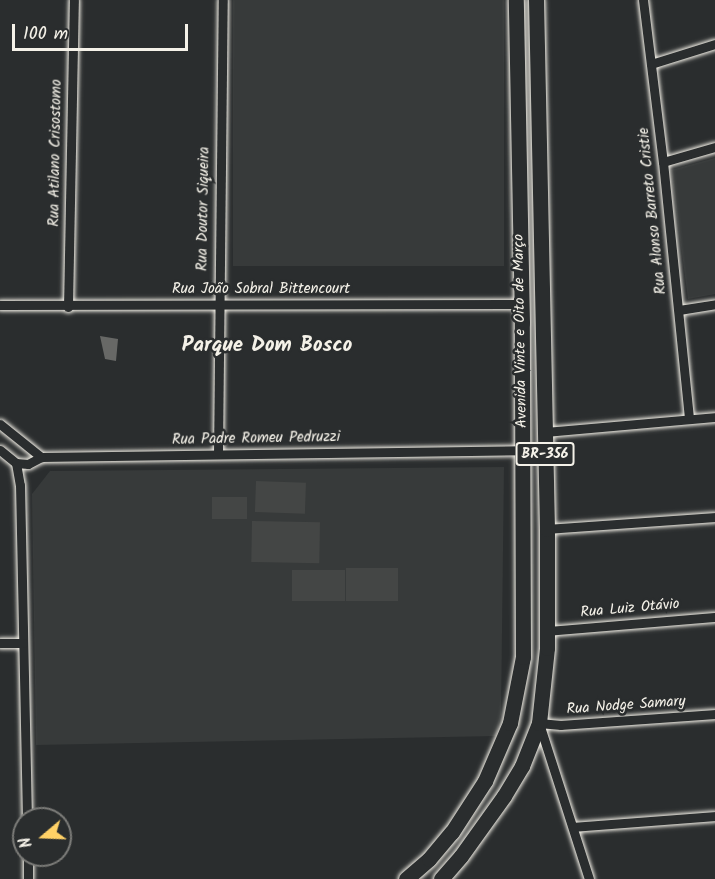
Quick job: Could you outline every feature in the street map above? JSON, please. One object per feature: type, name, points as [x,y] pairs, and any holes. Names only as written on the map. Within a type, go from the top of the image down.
[{"type":"main road","name":"Avenida Vinte e Oito de Março","points":[[406,879],[429,859],[470,807],[485,781],[510,723],[523,657],[522,323],[516,0]]},
{"type":"main road","name":"Avenida Vinte e Oito de Março","points":[[441,879],[467,848],[504,796],[522,766],[539,723],[547,631],[547,529],[536,0]]},
{"type":"main road","points":[[522,323],[527,330],[528,425],[532,432],[544,432]]},
{"type":"main road","points":[[523,450],[530,451],[537,457],[540,540],[547,554]]},
{"type":"street","name":"Rua Atilano Crisostomo","points":[[68,307],[74,0]]},
{"type":"street","name":"Rua Doutor Siqueira","points":[[218,454],[217,304],[223,0]]},
{"type":"street","name":"Rua Alonso Barreto Cristie","points":[[643,0],[663,162],[689,419]]},
{"type":"street","points":[[651,64],[715,44]]},
{"type":"street","points":[[663,162],[715,147]]},
{"type":"street","name":"Rua João Sobral Bittencourt","points":[[0,305],[68,307],[217,304],[521,304]]},
{"type":"street","points":[[679,310],[715,304]]},
{"type":"street","points":[[544,432],[715,417]]},
{"type":"street","points":[[0,424],[41,457],[28,464],[16,463],[0,450]]},
{"type":"street","name":"Rua Padre Romeu Pedruzzi","points":[[41,457],[523,450]]},
{"type":"street","points":[[16,463],[20,485],[27,807]]},
{"type":"street","points":[[20,485],[28,464]]},
{"type":"street","points":[[547,529],[715,517]]},
{"type":"street","name":"Rua Luiz Otávio","points":[[547,631],[715,617]]},
{"type":"street","points":[[0,643],[23,643]]},
{"type":"street","name":"Rua Nodge Samary","points":[[539,723],[561,725],[715,714]]},
{"type":"street","points":[[539,723],[589,879]]},
{"type":"street","points":[[573,827],[715,816]]},
{"type":"shaded area","points":[[233,0],[504,0],[504,266],[233,266]]},
{"type":"shaded area","points":[[715,158],[715,294],[688,299],[671,170]]},
{"type":"shaded area","points":[[100,336],[118,339],[116,361],[105,359]]},
{"type":"shaded area","points":[[504,467],[501,713],[496,736],[36,745],[32,494],[50,471]]},
{"type":"shaded area","points":[[256,481],[306,483],[305,514],[255,512]]},
{"type":"shaded area","points":[[212,497],[247,497],[247,519],[212,519]]},
{"type":"shaded area","points":[[252,521],[320,522],[319,563],[251,562]]},
{"type":"shaded area","points":[[346,568],[398,568],[398,601],[346,601]]},
{"type":"shaded area","points":[[292,570],[345,570],[345,601],[292,601]]},
{"type":"district","name":"Parque Dom Bosco","points":[[267,346]]}]
